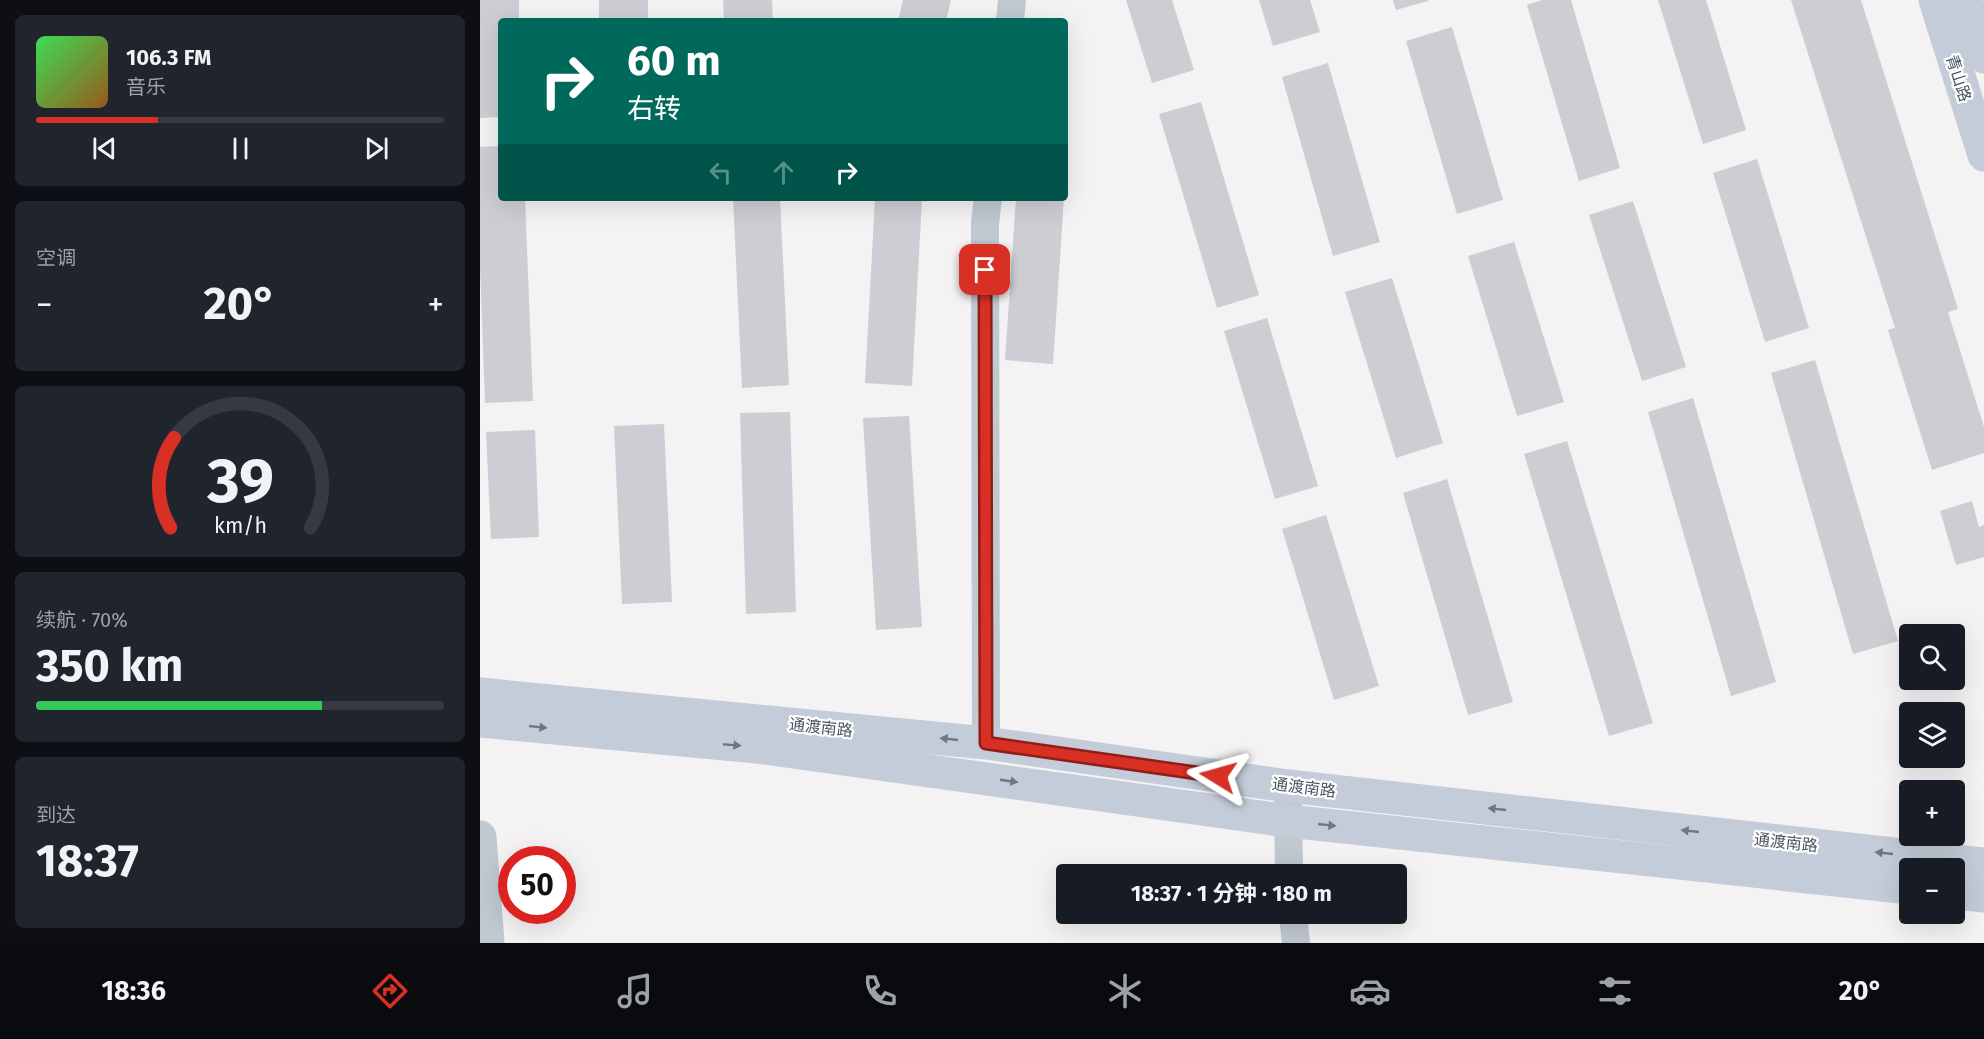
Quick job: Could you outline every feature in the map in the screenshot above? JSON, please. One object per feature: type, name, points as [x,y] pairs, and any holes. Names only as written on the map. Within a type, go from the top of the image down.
[{"type":"main road","name":"青山路","points":[[1935,0],[1984,155]]},
{"type":"main road","name":"青山路","points":[[1965,0],[1984,57]]},
{"type":"main road","name":"通渡南路","points":[[480,694],[986,743],[1288,786],[1984,864]]},
{"type":"main road","name":"通渡南路","points":[[480,721],[757,747],[1287,821],[1899,887]]},
{"type":"main road","points":[[1965,894],[1984,896]]},
{"type":"street","points":[[1010,18],[1012,0]]},
{"type":"street","points":[[986,743],[985,223],[988,201]]},
{"type":"street","points":[[1288,786],[1289,864]]},
{"type":"street","points":[[480,837],[488,943]]},
{"type":"street","points":[[1294,924],[1296,943]]},
{"type":"building","points":[[480,0],[519,0],[519,18],[498,18],[498,117],[480,118]]},
{"type":"building","points":[[599,0],[648,0],[648,18],[599,18]]},
{"type":"building","points":[[723,0],[772,0],[773,18],[724,18]]},
{"type":"building","points":[[903,0],[951,0],[947,18],[899,18]]},
{"type":"building","points":[[1126,0],[1172,0],[1194,70],[1152,83]]},
{"type":"building","points":[[1259,0],[1310,0],[1320,32],[1273,46]]},
{"type":"building","points":[[1393,0],[1428,0],[1428,1],[1396,10]]},
{"type":"building","points":[[1542,0],[1571,0],[1620,168],[1579,181],[1527,5]]},
{"type":"building","points":[[1658,0],[1706,0],[1746,130],[1703,144]]},
{"type":"building","points":[[1791,0],[1861,0],[1958,309],[1948,312],[1984,427],[1984,453],[1932,470],[1888,330],[1895,328]]},
{"type":"building","points":[[1452,27],[1503,200],[1457,214],[1406,41]]},
{"type":"building","points":[[1328,63],[1380,242],[1333,256],[1282,77]]},
{"type":"building","points":[[1201,102],[1259,295],[1217,308],[1159,114]]},
{"type":"building","points":[[498,146],[498,201],[525,201],[533,401],[485,403],[480,266],[480,147]]},
{"type":"building","points":[[1757,159],[1809,328],[1765,342],[1713,173]]},
{"type":"building","points":[[733,201],[780,201],[789,385],[742,388]]},
{"type":"building","points":[[875,201],[922,201],[912,386],[865,383]]},
{"type":"building","points":[[1016,201],[1064,201],[1053,364],[1005,360]]},
{"type":"building","points":[[1633,201],[1686,367],[1642,381],[1589,215]]},
{"type":"building","points":[[1514,242],[1564,402],[1517,416],[1468,256]]},
{"type":"building","points":[[1392,278],[1443,443],[1396,458],[1345,292]]},
{"type":"building","points":[[1267,318],[1318,486],[1275,499],[1224,331]]},
{"type":"building","points":[[1815,360],[1898,641],[1853,654],[1771,373]]},
{"type":"building","points":[[1693,398],[1776,682],[1731,696],[1648,412]]},
{"type":"building","points":[[790,412],[796,612],[746,614],[740,413]]},
{"type":"building","points":[[909,416],[922,627],[876,630],[863,418]]},
{"type":"building","points":[[664,424],[672,602],[622,604],[614,426]]},
{"type":"building","points":[[535,430],[539,537],[491,539],[486,432]]},
{"type":"building","points":[[1567,441],[1653,723],[1609,736],[1524,454]]},
{"type":"building","points":[[1447,479],[1513,702],[1468,715],[1403,493]]},
{"type":"building","points":[[1972,501],[1979,527],[1984,525],[1984,557],[1956,565],[1940,511]]},
{"type":"building","points":[[1326,515],[1379,686],[1334,700],[1282,529]]},
{"type":"route","points":[[985,270],[986,743],[1218,776]]}]
